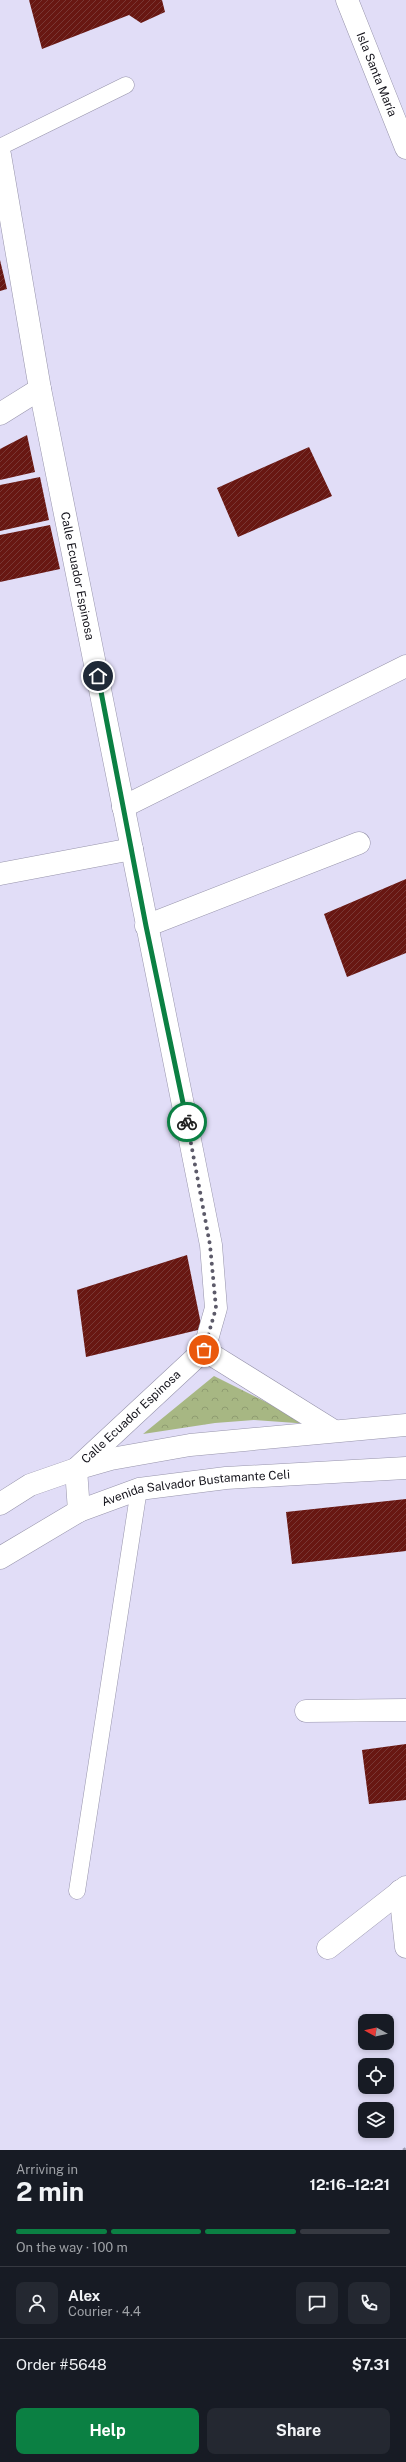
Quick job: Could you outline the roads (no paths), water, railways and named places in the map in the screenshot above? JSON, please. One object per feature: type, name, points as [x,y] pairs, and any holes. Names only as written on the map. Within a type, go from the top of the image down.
[{"type":"street","name":"Isla Santa María","points":[[352,1],[406,148]]},
{"type":"street","name":"Calle Ecuador Espinosa","points":[[0,155],[40,389],[210,1245],[216,1308],[204,1350],[76,1469]]},
{"type":"street","points":[[0,414],[40,389]]},
{"type":"street","points":[[124,807],[406,666]]},
{"type":"street","points":[[146,926],[359,843]]},
{"type":"street","points":[[0,874],[132,849]]},
{"type":"street","points":[[204,1350],[334,1431]]},
{"type":"street","points":[[0,1504],[30,1485],[111,1459],[190,1445],[406,1425]]},
{"type":"street","name":"Avenida Salvador Bustamante Celi","points":[[0,1558],[79,1511],[139,1489],[226,1478],[406,1468]]},
{"type":"street","points":[[76,1469],[79,1511]]},
{"type":"street","points":[[306,1711],[406,1710]]},
{"type":"street","points":[[403,1889],[406,1947]]},
{"type":"street","points":[[328,1948],[403,1889]]},
{"type":"lane","points":[[0,147],[126,84]]},
{"type":"lane","points":[[77,1891],[139,1489]]}]
